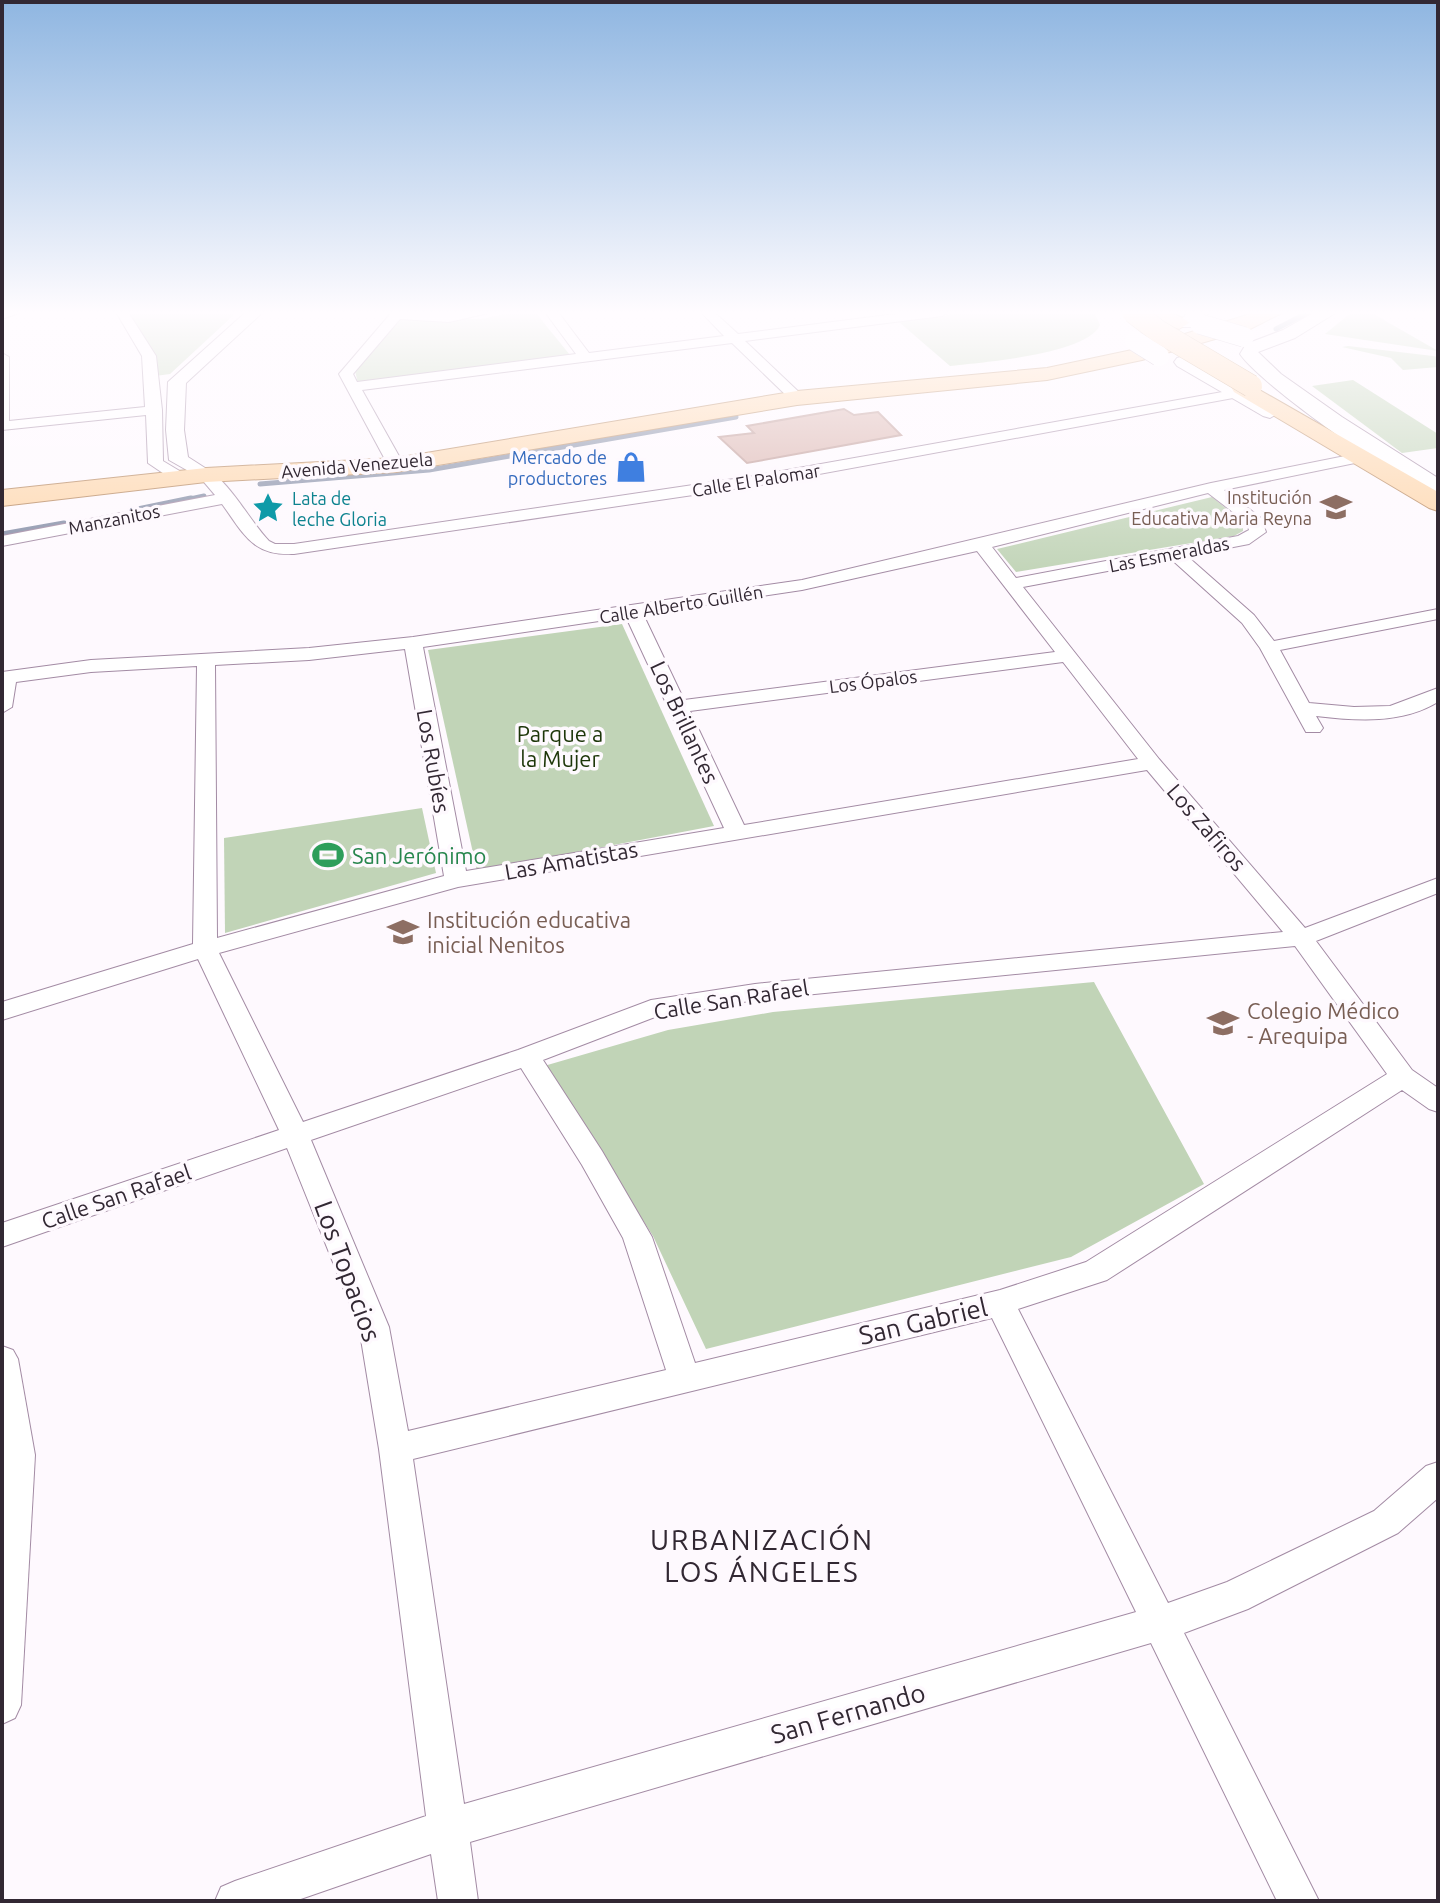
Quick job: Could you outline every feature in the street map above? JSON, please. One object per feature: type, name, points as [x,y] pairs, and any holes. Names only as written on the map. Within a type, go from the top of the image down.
[{"type":"main road","name":"Avenida Venezuela","points":[[2,498],[392,459],[744,401]]},
{"type":"main road","points":[[1262,401],[1350,460],[1438,512]]},
{"type":"main road","points":[[1264,401],[1438,503]]},
{"type":"main road","points":[[1265,401],[1438,496]]},
{"type":"main road","points":[[1306,401],[1381,454],[1438,487]]},
{"type":"main road","name":"Avenida Venezuela","points":[[2,480],[199,479]]},
{"type":"street","points":[[2,401],[2,426],[155,410]]},
{"type":"street","points":[[154,401],[155,410],[199,479]]},
{"type":"street","points":[[176,401],[175,430],[199,479]]},
{"type":"street","points":[[359,401],[392,459]]},
{"type":"street","name":"Calle El Palomar","points":[[199,479],[260,544],[270,549],[310,547],[754,481],[1181,401]]},
{"type":"street","name":"Calle Alberto Guillén","points":[[5,677],[91,666],[309,654],[413,643],[802,585],[1211,488],[1350,460]]},
{"type":"street","name":"Manzanitos","points":[[2,541],[199,479]]},
{"type":"street","name":"Las Esmeraldas","points":[[1012,584],[1243,540],[1258,532],[1255,521],[1211,488]]},
{"type":"street","name":"Los Zafiros","points":[[981,545],[1152,763],[1301,938],[1403,1077],[1438,1102]]},
{"type":"street","points":[[1173,552],[1248,619],[1269,647],[1313,728]]},
{"type":"street","name":"Los Brillantes","points":[[633,612],[736,831]]},
{"type":"street","points":[[1269,647],[1438,614]]},
{"type":"street","name":"Los Rubíes","points":[[413,643],[456,880]]},
{"type":"street","name":"Los Ópalos","points":[[678,707],[1069,656]]},
{"type":"street","name":"Los Topacios","points":[[206,659],[205,949],[295,1134],[374,1327],[395,1449],[458,1901]]},
{"type":"street","points":[[2,707],[5,677]]},
{"type":"street","points":[[1302,708],[1355,715],[1424,704],[1438,694]]},
{"type":"street","name":"Las Amatistas","points":[[2,1011],[205,949],[456,880],[1152,763]]},
{"type":"street","name":"Calle San Rafael","points":[[2,1235],[527,1056],[651,1009],[755,992],[1301,938],[1438,885]]},
{"type":"street","points":[[527,1056],[592,1158],[637,1237],[685,1380]]},
{"type":"street","name":"San Gabriel","points":[[395,1449],[1000,1303],[1096,1271],[1403,1077]]},
{"type":"street","points":[[1000,1303],[1299,1901]]},
{"type":"street","points":[[2,1359],[19,1455],[2,1705]]},
{"type":"street","name":"San Fernando","points":[[235,1901],[449,1828],[1161,1623],[1235,1597],[1386,1522],[1438,1477]]},
{"type":"green space","points":[[1332,401],[1386,401],[1438,434],[1438,448],[1402,453]]},
{"type":"green space","points":[[1212,497],[1243,522],[1243,531],[1234,536],[1016,572],[997,549]]},
{"type":"green space","name":"Parque a la Mujer","points":[[622,624],[714,826],[477,871],[428,650]]},
{"type":"green space","name":"San Jerónimo","points":[[422,808],[436,873],[225,933],[224,838]]},
{"type":"green space","points":[[1094,982],[1204,1184],[1071,1257],[706,1349],[653,1236],[544,1066],[668,1030],[773,1012]]},
{"type":"building","points":[[844,409],[854,415],[878,412],[901,435],[747,463],[719,437],[754,433],[747,426]]},
{"type":"waterway","points":[[260,484],[429,470],[736,417]]},
{"type":"waterway","points":[[181,501],[204,496]]},
{"type":"waterway","points":[[133,511],[191,499]]},
{"type":"waterway","points":[[2,535],[64,524]]},
{"type":"place","name":"Mercado de productores","points":[[631,467]]},
{"type":"place","name":"Institución Educativa Maria Reyna","points":[[1336,507]]},
{"type":"place","name":"Lata de leche Gloria","points":[[268,508]]},
{"type":"place","name":"San Jerónimo","points":[[328,855]]},
{"type":"place","name":"Institución educativa inicial Nenitos","points":[[403,932]]},
{"type":"place","name":"Colegio Médico - Arequipa","points":[[1223,1023]]},
{"type":"district","name":"URBANIZACIÓN LOS ÁNGELES","points":[[762,1555]]}]
